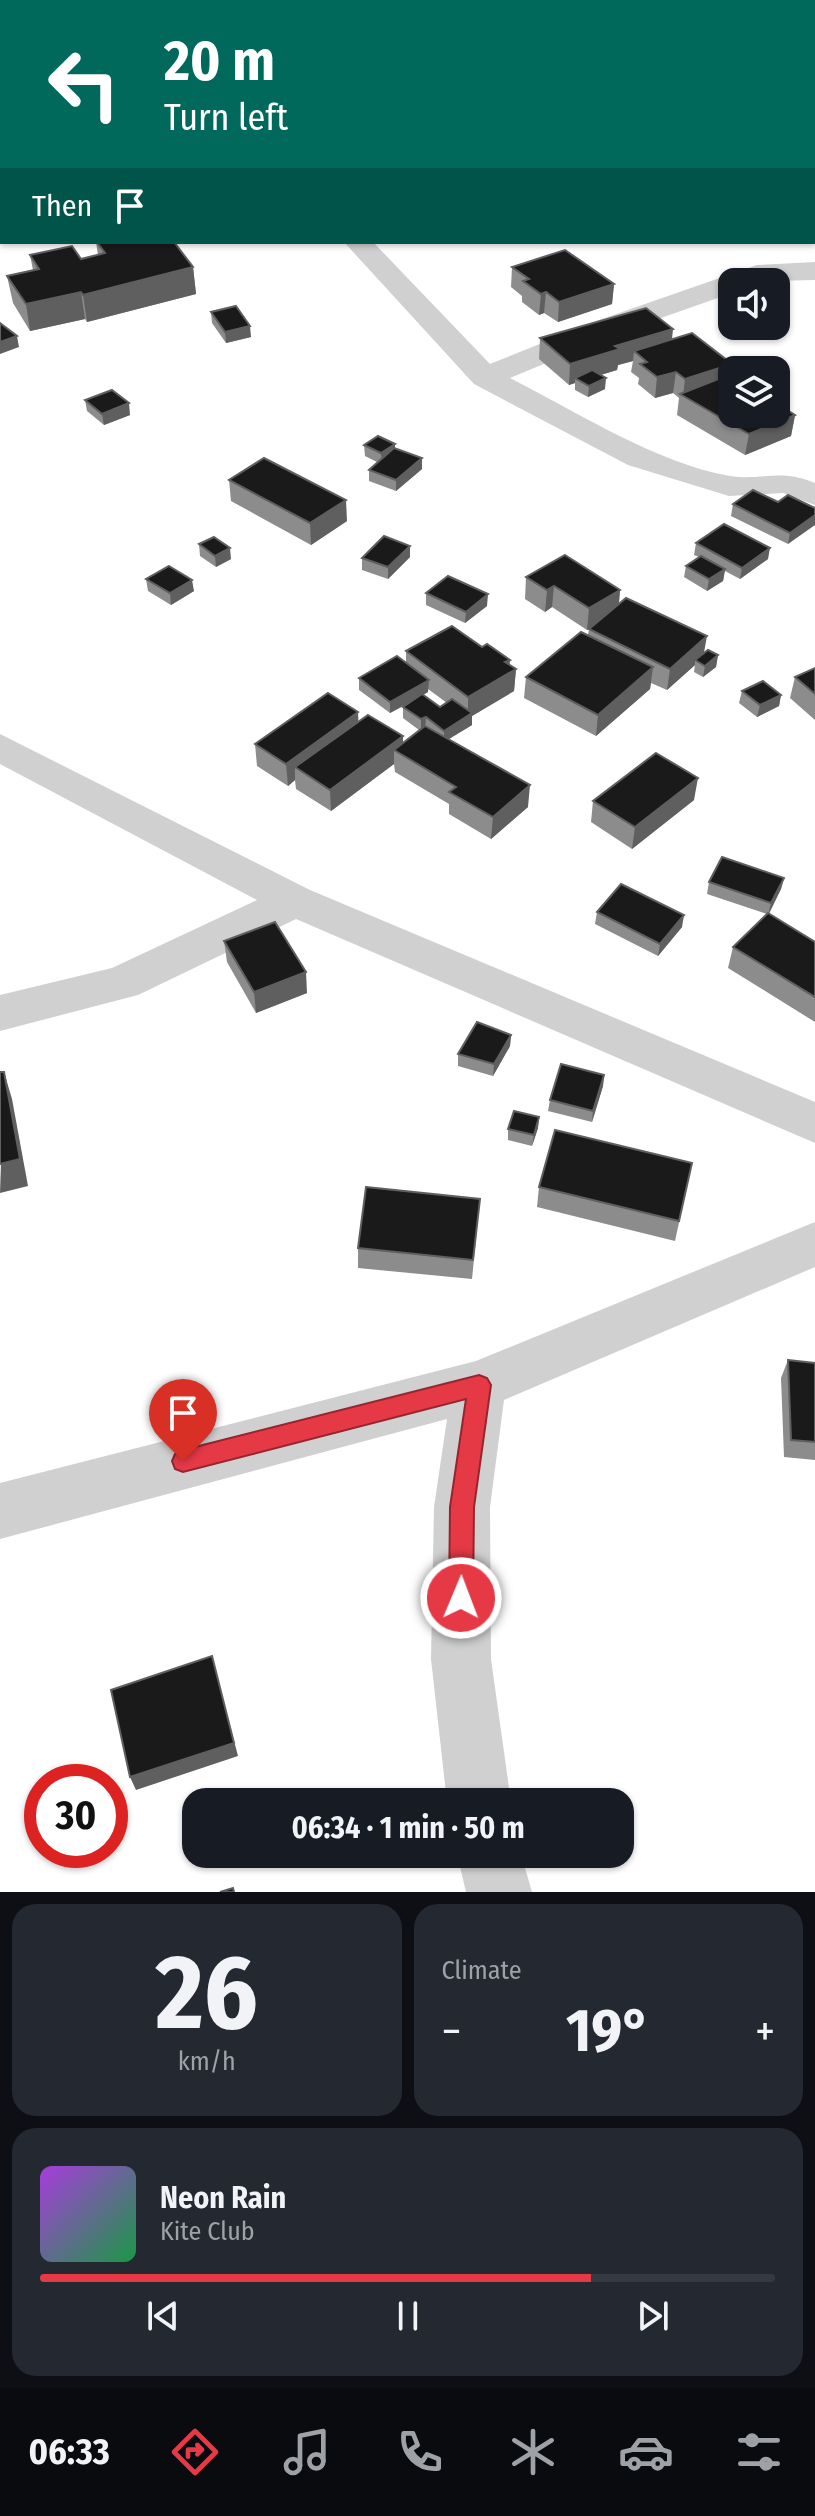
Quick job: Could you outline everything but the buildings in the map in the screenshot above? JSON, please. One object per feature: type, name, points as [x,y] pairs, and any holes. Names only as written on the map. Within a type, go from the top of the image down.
[{"type":"street","points":[[360,244],[485,377],[640,458],[729,486],[787,483],[815,495]]},
{"type":"street","points":[[790,271],[815,271]]},
{"type":"street","points":[[485,377],[610,326],[718,289]]},
{"type":"street","points":[[0,747],[295,901],[815,1123]]},
{"type":"street","points":[[0,1013],[122,983],[295,901]]},
{"type":"street","points":[[0,1511],[479,1385],[815,1244]]},
{"type":"street","points":[[477,1788],[461,1659],[462,1507],[479,1385]]},
{"type":"street","points":[[493,1868],[499,1892]]},
{"type":"route","points":[[183,1461],[479,1385],[462,1507],[461,1598]]}]
